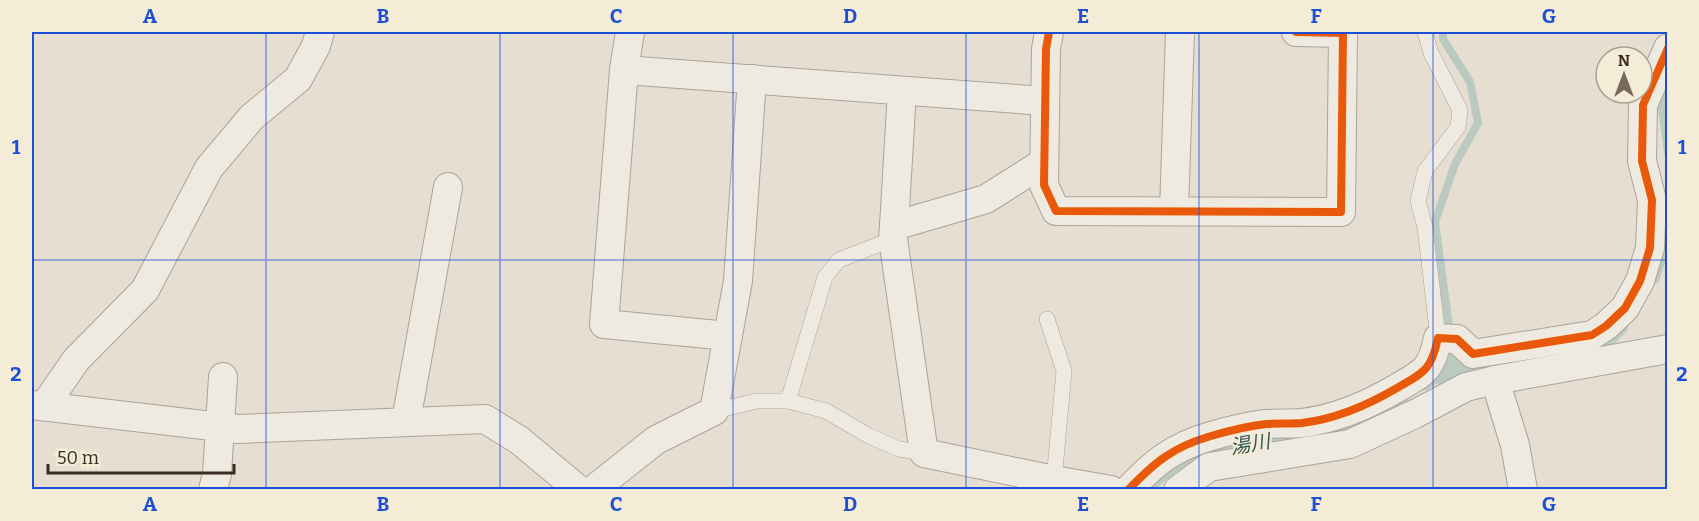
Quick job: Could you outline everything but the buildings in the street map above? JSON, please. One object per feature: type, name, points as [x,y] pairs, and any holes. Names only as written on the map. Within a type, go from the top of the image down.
[{"type":"street","points":[[38,405],[76,360],[144,290],[209,168],[252,117],[298,79],[316,46],[320,32]]},
{"type":"street","points":[[630,32],[624,70],[604,324],[728,336]]},
{"type":"street","points":[[1049,32],[1046,48],[1043,163],[1044,185],[1056,211],[1341,212],[1343,32],[1296,32]]},
{"type":"street","points":[[1174,211],[1180,32]]},
{"type":"street","points":[[1128,489],[1156,462],[1184,446],[1212,436],[1263,424],[1303,423],[1334,417],[1376,401],[1424,372],[1434,358],[1438,338],[1457,339],[1473,354],[1592,335],[1606,326],[1625,308],[1640,281],[1650,248],[1652,200],[1642,161],[1643,105],[1668,48]]},
{"type":"street","points":[[624,70],[1044,101]]},
{"type":"street","points":[[592,489],[656,440],[714,411],[738,281],[752,80]]},
{"type":"street","points":[[902,91],[894,232],[924,453],[1054,480],[1111,489]]},
{"type":"street","points":[[894,232],[986,199],[1043,163]]},
{"type":"street","points":[[406,421],[448,188]]},
{"type":"street","points":[[1178,489],[1209,467],[1350,444],[1466,387],[1668,350]]},
{"type":"street","points":[[213,489],[217,474],[223,377]]},
{"type":"street","points":[[1495,380],[1515,445],[1523,489]]},
{"type":"street","points":[[38,405],[221,428],[485,419],[519,440],[579,489]]},
{"type":"lane","points":[[1425,32],[1431,53],[1460,110],[1458,127],[1425,171],[1418,201],[1425,227],[1438,338]]},
{"type":"lane","points":[[788,401],[825,277],[838,260],[894,232]]},
{"type":"lane","points":[[1047,319],[1064,371],[1054,480]]},
{"type":"lane","points":[[714,411],[757,401],[788,401],[826,411],[868,436],[899,449],[924,453]]},
{"type":"waterway","points":[[1443,32],[1443,39],[1470,82],[1478,123],[1455,164],[1435,222],[1450,333]]},
{"type":"waterway","points":[[1668,92],[1662,109],[1668,152]]},
{"type":"waterway","points":[[1655,280],[1668,241]]},
{"type":"waterway","points":[[1602,351],[1624,328]]},
{"type":"waterway","name":"湯川","points":[[1426,386],[1454,368],[1451,345]]},
{"type":"waterway","name":"湯川","points":[[1454,368],[1528,360]]},
{"type":"waterway","name":"湯川","points":[[1323,433],[1366,420],[1405,399]]},
{"type":"waterway","name":"湯川","points":[[1149,490],[1179,465],[1200,455],[1238,445],[1302,436]]},
{"type":"cycle path","points":[[1049,32],[1046,49],[1044,185],[1056,211],[1341,212],[1343,33],[1296,32]]},
{"type":"cycle path","points":[[1128,490],[1165,457],[1198,440],[1252,426],[1302,423],[1327,418],[1375,400],[1420,374],[1429,364],[1438,338],[1457,339],[1473,354],[1592,335],[1606,326],[1625,308],[1640,281],[1650,248],[1652,200],[1642,161],[1643,105],[1668,48]]}]
